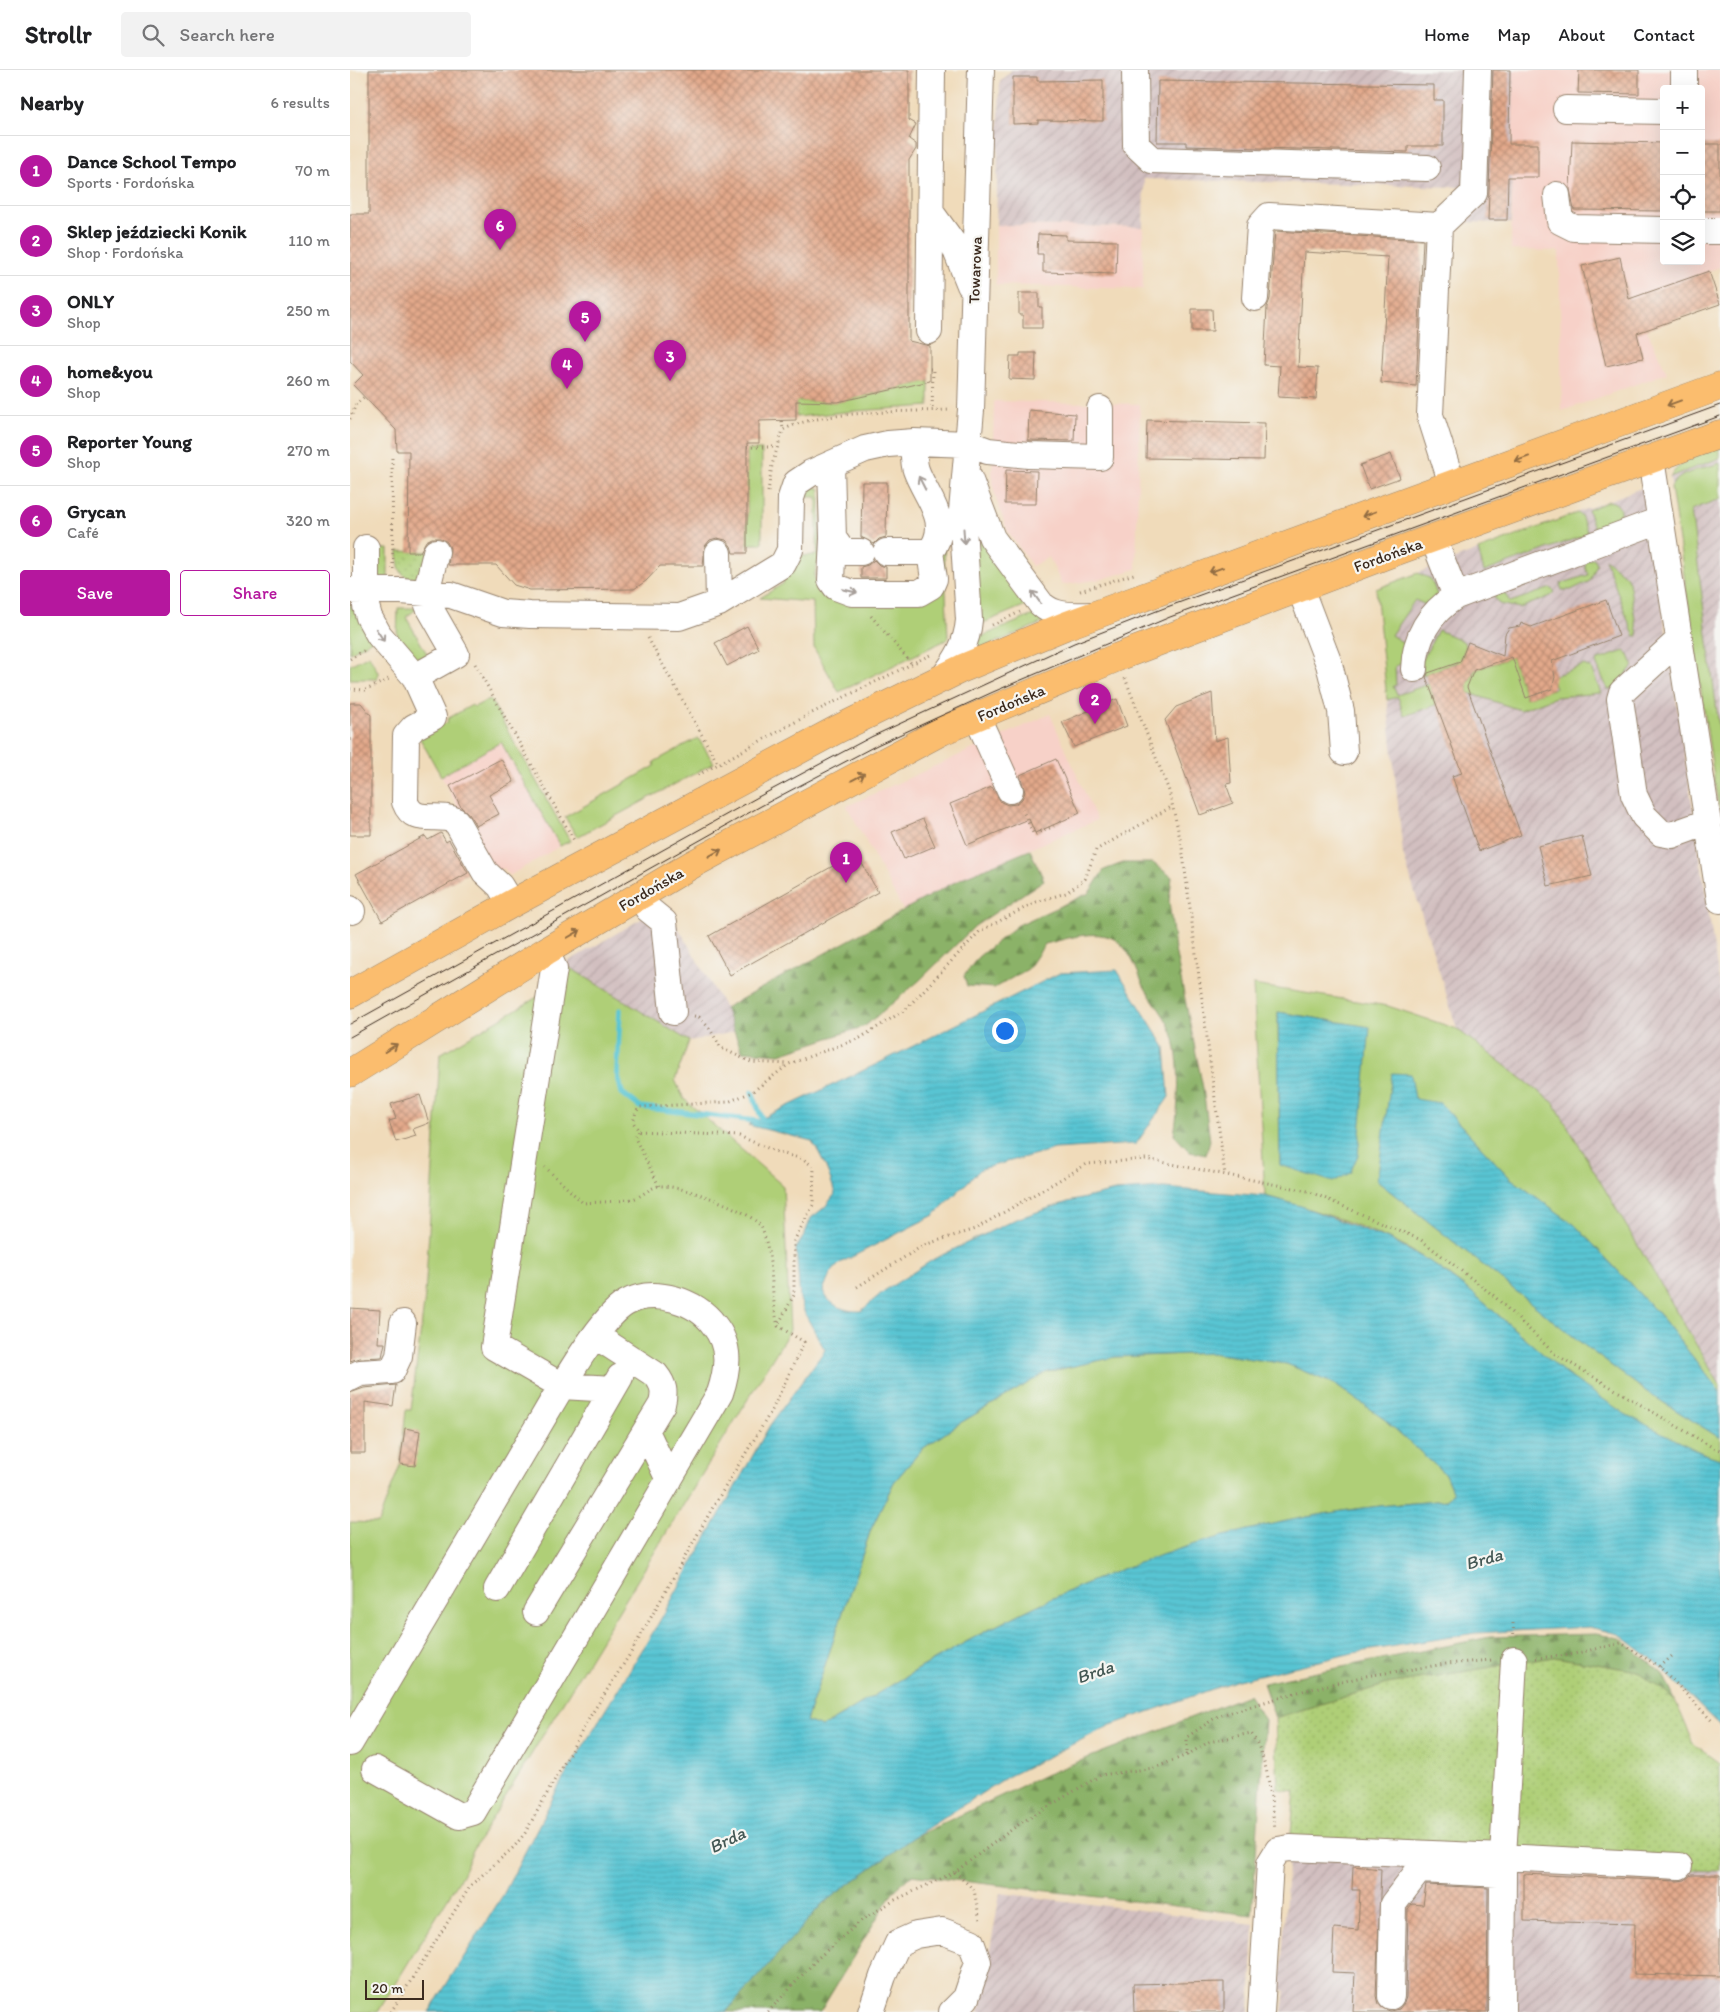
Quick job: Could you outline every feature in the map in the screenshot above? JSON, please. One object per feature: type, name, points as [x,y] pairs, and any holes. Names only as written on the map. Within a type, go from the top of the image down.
[{"type":"main road","points":[[350,994],[511,904],[838,730],[943,678],[1095,615],[1720,386]]},
{"type":"main road","name":"Fordońska","points":[[350,1073],[546,951],[640,896],[766,824],[942,732],[1118,657],[1433,538],[1720,434]]},
{"type":"street","points":[[930,331],[932,70]]},
{"type":"street","name":"Towarowa","points":[[943,678],[957,659],[967,637],[969,620],[962,511],[969,444],[981,70]]},
{"type":"street","points":[[1135,70],[1136,145],[1152,160],[1427,168]]},
{"type":"street","points":[[1452,484],[1430,415],[1439,226],[1474,193],[1478,70]]},
{"type":"street","points":[[1684,70],[1684,85]]},
{"type":"street","points":[[1566,110],[1660,111]]},
{"type":"street","points":[[1556,195],[1560,221],[1574,228],[1660,230]]},
{"type":"street","points":[[932,214],[953,242],[974,294]]},
{"type":"street","points":[[1255,298],[1260,226],[1269,216],[1439,226]]},
{"type":"street","points":[[1705,231],[1720,231]]},
{"type":"street","points":[[358,590],[426,592],[451,596],[503,613],[544,616],[679,617],[719,603],[783,564],[790,550],[790,498],[793,488],[804,477],[877,445],[914,442],[969,444],[988,451],[1100,457],[1100,409]]},
{"type":"street","points":[[831,465],[833,538],[831,580],[836,587],[852,594],[919,594],[931,586],[934,579],[930,552],[938,542],[937,509],[915,468],[914,442]]},
{"type":"street","points":[[1651,459],[1720,896]]},
{"type":"street","name":"Towarowa","points":[[966,470],[992,538],[1041,604],[1049,612],[1061,615],[1095,615]]},
{"type":"street","points":[[1414,669],[1417,645],[1428,622],[1444,604],[1456,596],[1660,520]]},
{"type":"street","points":[[833,538],[843,552],[930,552]]},
{"type":"street","points":[[1433,538],[1456,596]]},
{"type":"street","points":[[366,548],[358,590],[372,623],[383,640],[415,677],[433,717],[414,727],[406,736],[405,802],[407,808],[417,817],[444,817],[456,821],[485,872],[500,886],[511,904]]},
{"type":"street","points":[[415,677],[456,654],[428,605],[426,592],[436,552]]},
{"type":"street","points":[[718,553],[719,603]]},
{"type":"street","points":[[1300,588],[1329,664],[1341,711],[1344,752]]},
{"type":"street","points":[[1679,640],[1622,692],[1620,699],[1634,795],[1644,816],[1661,833],[1672,836],[1708,822]]},
{"type":"street","points":[[976,717],[1015,798]]},
{"type":"street","points":[[640,896],[648,908],[664,922],[673,1012]]},
{"type":"street","points":[[350,981],[429,950]]},
{"type":"street","points":[[546,951],[554,969],[494,1347],[562,1386],[613,1389]]},
{"type":"street","points":[[350,1743],[562,1386],[613,1312],[628,1302],[647,1297],[686,1302],[706,1313],[725,1344],[727,1358],[726,1374],[720,1392],[474,1812],[459,1816],[375,1769]]},
{"type":"street","points":[[350,1378],[360,1373],[392,1371],[399,1356],[403,1323]]},
{"type":"street","points":[[536,1612],[662,1404],[665,1393],[662,1383],[656,1375],[596,1336]]},
{"type":"street","points":[[497,1588],[631,1359]]},
{"type":"street","points":[[646,1431],[669,1480]]},
{"type":"street","points":[[1502,2012],[1503,1866],[1514,1660]]},
{"type":"street","points":[[1261,2012],[1270,1862],[1278,1850],[1290,1848],[1503,1866]]},
{"type":"street","points":[[1391,1996],[1393,1904],[1419,1870],[1503,1866],[1679,1866]]},
{"type":"street","points":[[871,2012],[883,1976],[898,1943],[916,1935],[942,1931],[971,1942],[978,1962],[966,1998],[952,2012]]},
{"type":"path","points":[[930,369],[933,369],[932,411]]},
{"type":"path","points":[[350,420],[356,404],[364,397]]},
{"type":"path","points":[[782,421],[783,430]]},
{"type":"path","points":[[747,447],[777,447]]},
{"type":"path","points":[[866,611],[911,663]]},
{"type":"path","points":[[644,631],[718,764]]},
{"type":"path","points":[[1118,657],[1169,792],[1182,847],[1225,1175]]},
{"type":"path","points":[[350,690],[366,690],[390,678],[386,670]]},
{"type":"path","points":[[1015,798],[1034,835],[1054,826]]},
{"type":"path","points":[[639,1131],[633,1122],[636,1112],[640,1107],[728,1102],[752,1092],[789,1064],[860,1038],[905,1010],[980,931],[1036,902],[1066,892],[1085,878],[1096,850],[1173,806]]},
{"type":"path","points":[[673,1012],[699,1017],[710,1029],[721,1048],[750,1062],[789,1064]]},
{"type":"path","points":[[639,1131],[635,1138],[659,1186]]},
{"type":"path","points":[[639,1131],[739,1136],[777,1152],[803,1159],[814,1167],[813,1205],[794,1241],[794,1295],[778,1326]]},
{"type":"path","points":[[858,1286],[924,1246],[975,1229],[1087,1164],[1146,1159],[1308,1191],[1420,1240],[1492,1295],[1555,1354],[1720,1450]]},
{"type":"path","points":[[391,2012],[471,1885],[514,1847],[525,1834],[591,1715],[632,1650],[723,1491],[772,1410],[804,1342],[778,1326],[774,1309],[772,1263],[762,1226],[742,1212],[702,1193],[659,1186],[634,1199],[583,1203],[544,1165]]},
{"type":"path","points":[[1188,1755],[1187,1737],[1218,1716],[1298,1692],[1366,1676],[1446,1664],[1569,1655],[1621,1643],[1660,1667],[1714,1722]]},
{"type":"path","points":[[1660,1667],[1672,1656]]},
{"type":"path","points":[[768,2012],[818,1958],[863,1919],[895,1900],[955,1872],[1018,1824],[1101,1776],[1154,1768],[1188,1755],[1209,1742],[1251,1733],[1260,1748],[1267,1767],[1278,1850]]},
{"type":"path","points":[[955,1872],[974,1890],[979,1910],[981,1919],[971,1942]]},
{"type":"shaded area","points":[[1012,70],[1514,70],[1511,223],[1461,222],[1459,187],[1144,179],[1143,227],[996,225],[1000,81]]},
{"type":"shaded area","points":[[1514,70],[1720,70],[1720,267],[1640,295],[1651,328],[1647,330],[1667,373],[1562,411],[1559,251],[1511,250]]},
{"type":"shaded area","points":[[996,225],[1143,227],[1143,289],[996,285]]},
{"type":"shaded area","points":[[994,401],[1140,404],[1136,569],[1102,579],[1062,585],[1049,557],[1032,566],[1008,532],[992,483]]},
{"type":"shaded area","points":[[1720,458],[1720,818],[1670,477]]},
{"type":"shaded area","points":[[1644,487],[1720,988],[1720,1385],[1554,1103],[1457,1029],[1403,854],[1376,589]]},
{"type":"shaded area","points":[[1050,714],[1097,820],[964,877],[903,910],[847,806]]},
{"type":"shaded area","points":[[501,742],[560,846],[509,876],[504,868],[494,873],[441,776]]},
{"type":"shaded area","points":[[665,905],[725,1008],[734,1032],[689,1041],[564,964]]},
{"type":"shaded area","points":[[1289,1852],[1720,1871],[1720,2012],[1282,2012],[1285,1990],[1280,1991]]},
{"type":"shaded area","points":[[1000,1893],[1254,1924],[1250,2012],[979,2012]]},
{"type":"green space","points":[[929,381],[929,406],[796,417],[796,401],[838,402]]},
{"type":"green space","points":[[1720,447],[1720,458],[1670,477],[1686,461]]},
{"type":"green space","points":[[747,450],[762,450],[762,544],[747,544]]},
{"type":"green space","points":[[1720,463],[1720,499],[1691,510],[1720,735],[1720,818],[1671,487],[1674,482],[1686,474]]},
{"type":"green space","points":[[814,486],[820,489],[820,556],[814,576],[817,587],[827,595],[922,600],[944,548],[948,639],[839,692],[814,648],[813,602],[760,598],[784,583],[782,578],[801,556],[817,555],[817,497],[807,497],[804,493]]},
{"type":"green space","points":[[1609,501],[1616,504],[1620,509],[1617,524],[1595,531],[1588,510]]},
{"type":"green space","points":[[1577,513],[1581,515],[1588,534],[1484,572],[1478,550]]},
{"type":"green space","points":[[975,530],[1026,605],[976,626]]},
{"type":"green space","points":[[388,549],[388,581],[380,581],[374,550]]},
{"type":"green space","points":[[398,551],[429,552],[419,578],[407,577],[401,572],[398,563]]},
{"type":"green space","points":[[1594,558],[1597,564],[1590,581],[1571,590],[1562,590],[1560,584],[1588,575],[1585,566],[1586,561]]},
{"type":"green space","points":[[1605,559],[1626,576],[1629,582],[1638,636],[1635,636],[1632,631]]},
{"type":"green space","points":[[1418,573],[1431,579],[1438,597],[1428,606],[1415,600],[1391,635],[1405,644],[1406,662],[1395,666],[1396,685],[1393,686],[1397,695],[1429,684],[1436,705],[1404,716],[1398,697],[1387,700],[1376,589]]},
{"type":"green space","points":[[1551,588],[1555,592],[1551,596],[1520,608],[1499,604],[1494,597],[1495,594],[1504,592],[1510,602]]},
{"type":"green space","points":[[350,603],[372,640],[350,653]]},
{"type":"green space","points":[[398,608],[418,608],[406,617],[431,661],[420,666],[397,637]]},
{"type":"green space","points":[[1038,613],[1049,620],[970,653],[973,640]]},
{"type":"green space","points":[[1438,630],[1463,641],[1466,646],[1459,665],[1457,662],[1423,675],[1422,661]]},
{"type":"green space","points":[[1624,651],[1629,654],[1633,666],[1615,688],[1608,690],[1596,663],[1598,660]]},
{"type":"green space","points":[[369,655],[379,674],[376,679],[350,679],[350,665]]},
{"type":"green space","points":[[1512,657],[1526,698],[1555,688],[1551,677],[1584,665],[1591,668],[1601,693],[1556,697],[1520,710],[1469,693],[1466,684],[1475,670]]},
{"type":"green space","points":[[490,699],[570,841],[560,846],[501,742],[441,776],[418,735],[448,722],[447,719],[472,705],[474,707]]},
{"type":"green space","points":[[698,738],[714,763],[577,837],[565,817],[655,766],[654,762]]},
{"type":"green space","points":[[1030,850],[1044,880],[975,926],[920,980],[865,1026],[780,1054],[742,1051],[725,1008],[964,877]]},
{"type":"green space","points":[[1123,863],[1153,863],[1172,877],[1169,901],[1175,950],[1203,1088],[1210,1141],[1206,1155],[1190,1152],[1174,1135],[1177,1111],[1178,1062],[1172,1031],[1142,982],[1129,954],[1119,942],[1106,936],[1091,935],[1045,944],[1028,969],[994,988],[967,986],[964,976],[978,957],[1018,925],[1089,893],[1104,870]]},
{"type":"green space","points":[[564,964],[689,1041],[675,1080],[684,1099],[783,1186],[790,1330],[473,1850],[462,1875],[378,2012],[350,2012],[350,1522],[378,1523],[400,1465],[406,1410],[411,1410],[425,1296],[440,1054],[539,996]]},
{"type":"green space","points":[[1253,985],[1388,1006],[1457,1029],[1554,1103],[1720,1385],[1720,1392],[1664,1320],[1575,1225],[1510,1178],[1440,1103],[1377,1181],[1589,1349],[1647,1392],[1720,1438],[1720,1459],[1659,1434],[1600,1399],[1565,1373],[1448,1274],[1392,1240],[1350,1223],[1265,1196]],"holes":[[[1278,1012],[1369,1027],[1364,1070],[1280,1165]]]},
{"type":"green space","points":[[1212,1353],[1287,1364],[1334,1384],[1384,1419],[1445,1474],[1453,1493],[1447,1500],[1364,1508],[1250,1529],[1138,1563],[1035,1606],[973,1638],[822,1727],[806,1721],[871,1529],[894,1482],[922,1449],[960,1423],[1047,1372],[1115,1357]]},
{"type":"green space","points":[[1596,1634],[1620,1638],[1663,1674],[1675,1700],[1637,1671],[1554,1657],[1388,1684],[1275,1718],[1263,1683],[1490,1637]]},
{"type":"green space","points":[[1554,1657],[1637,1671],[1675,1700],[1694,1744],[1720,1763],[1720,1871],[1446,1860],[1290,1842],[1295,1791],[1278,1789],[1275,1718],[1388,1684]]},
{"type":"green space","points":[[1248,1695],[1265,1720],[1252,1915],[911,1875],[892,1893],[820,2012],[726,2012],[823,1903],[912,1838],[1047,1774]]},
{"type":"water","name":"Brda","points":[[1117,970],[1165,1047],[1169,1097],[1136,1144],[1055,1149],[981,1169],[934,1215],[840,1263],[830,1274],[823,1290],[829,1300],[843,1309],[861,1311],[884,1291],[934,1259],[1016,1219],[1068,1202],[1115,1191],[1164,1188],[1265,1196],[1301,1206],[1388,1239],[1429,1261],[1474,1294],[1566,1374],[1625,1414],[1702,1453],[1720,1459],[1720,1726],[1654,1661],[1619,1634],[1589,1627],[1475,1633],[1353,1653],[1238,1680],[1111,1725],[1007,1777],[912,1838],[823,1903],[726,2012],[429,2012],[503,1895],[560,1784],[658,1624],[770,1425],[825,1350],[805,1314],[800,1299],[796,1248],[804,1236],[811,1218],[825,1207],[835,1194],[831,1180],[823,1160],[812,1141],[748,1125],[881,1062],[1060,973]],"holes":[[[1212,1353],[1287,1364],[1334,1384],[1384,1419],[1445,1474],[1453,1493],[1447,1500],[1326,1514],[1250,1529],[1175,1550],[1138,1563],[1035,1606],[973,1638],[822,1727],[806,1721],[871,1529],[894,1482],[922,1449],[960,1423],[1047,1372],[1115,1357]]]},
{"type":"water","points":[[1278,1012],[1370,1027],[1358,1155],[1350,1173],[1333,1182],[1280,1165]]},
{"type":"water","points":[[1392,1073],[1411,1074],[1415,1099],[1440,1103],[1510,1178],[1575,1225],[1664,1320],[1720,1392],[1720,1438],[1647,1392],[1589,1349],[1377,1181]]},
{"type":"building","points":[[369,70],[909,70],[909,120],[916,124],[909,139],[916,144],[916,149],[909,160],[909,341],[930,346],[930,381],[838,402],[796,401],[796,420],[759,421],[759,443],[747,443],[747,553],[733,553],[731,546],[726,540],[717,538],[710,540],[705,546],[703,566],[660,566],[646,581],[634,589],[530,590],[514,585],[496,565],[448,565],[450,548],[447,542],[440,538],[432,538],[426,541],[420,552],[408,552],[409,451],[397,451],[396,430],[353,385],[363,375],[350,361],[350,214],[369,214]]},
{"type":"building","points":[[1493,70],[1510,70],[1509,144],[1538,144],[1538,177],[1508,177],[1507,220],[1488,220]]},
{"type":"building","points":[[1579,70],[1639,70],[1639,94],[1578,93]]},
{"type":"building","points":[[1013,77],[1037,77],[1037,81],[1103,80],[1103,121],[1038,120],[1038,123],[1013,124]]},
{"type":"building","points":[[1158,81],[1434,85],[1434,100],[1443,100],[1443,146],[1408,146],[1408,152],[1186,146],[1186,142],[1157,142]]},
{"type":"building","points":[[1572,141],[1660,143],[1660,211],[1574,210],[1570,189]]},
{"type":"building","points":[[1705,144],[1720,144],[1720,211],[1705,211]]},
{"type":"building","points":[[1275,231],[1423,240],[1416,386],[1381,383],[1388,257],[1304,252],[1298,367],[1318,368],[1316,399],[1278,397],[1280,366],[1264,365],[1267,307],[1270,299]]},
{"type":"building","points":[[1038,234],[1066,235],[1066,240],[1117,241],[1116,274],[1043,272],[1043,254],[1037,254]]},
{"type":"building","points":[[1620,257],[1629,299],[1709,271],[1720,304],[1637,333],[1643,358],[1606,366],[1582,266]]},
{"type":"building","points":[[1019,293],[1039,293],[1039,307],[1042,307],[1042,328],[1023,328],[1023,315],[1019,315]]},
{"type":"building","points":[[1192,309],[1212,309],[1213,331],[1192,331]]},
{"type":"building","points":[[1020,353],[1036,353],[1035,380],[1009,379],[1010,356],[1020,356]]},
{"type":"building","points":[[1029,410],[1075,414],[1074,441],[1028,440]]},
{"type":"building","points":[[1147,420],[1265,423],[1264,460],[1146,458]]},
{"type":"building","points":[[1391,454],[1400,478],[1369,489],[1360,465]]},
{"type":"building","points":[[1006,470],[1037,471],[1036,504],[1005,504]]},
{"type":"building","points":[[862,482],[887,482],[886,537],[879,539],[874,544],[861,537]]},
{"type":"building","points":[[874,560],[879,565],[886,567],[886,578],[861,578],[861,567],[868,565]]},
{"type":"building","points":[[1606,600],[1619,636],[1552,661],[1555,677],[1552,689],[1526,698],[1512,657],[1474,670],[1467,687],[1521,835],[1479,851],[1452,776],[1462,773],[1426,677],[1428,673],[1460,662],[1468,642],[1503,656],[1505,634],[1509,628],[1520,626],[1521,623],[1531,627]]},
{"type":"building","points":[[747,626],[759,649],[727,666],[715,643]]},
{"type":"building","points":[[1212,693],[1215,741],[1228,737],[1231,783],[1226,784],[1233,803],[1200,815],[1165,720],[1176,707]]},
{"type":"building","points":[[1117,699],[1127,726],[1074,747],[1062,722]]},
{"type":"building","points":[[350,703],[361,703],[371,715],[371,835],[350,835]]},
{"type":"building","points":[[501,759],[514,782],[489,795],[499,814],[476,826],[469,814],[461,807],[450,786]]},
{"type":"building","points":[[1056,759],[1080,813],[1035,833],[1029,819],[967,845],[950,804],[992,787],[1001,802],[1008,805],[1016,804],[1022,799],[1025,792],[1020,775]]},
{"type":"building","points":[[923,819],[935,846],[904,859],[892,832]]},
{"type":"building","points":[[441,833],[446,842],[449,840],[468,873],[382,921],[356,874],[425,836],[428,840]]},
{"type":"building","points":[[1582,836],[1592,876],[1548,886],[1538,846]]},
{"type":"building","points":[[856,853],[878,892],[730,975],[709,936]]},
{"type":"building","points":[[420,1095],[429,1123],[413,1129],[416,1136],[396,1142],[389,1121],[396,1119],[391,1104]]},
{"type":"building","points":[[350,1308],[380,1310],[378,1343],[385,1343],[382,1357],[359,1358],[350,1361]]},
{"type":"building","points":[[396,1385],[393,1406],[365,1402],[365,1453],[350,1453],[350,1393],[364,1388]]},
{"type":"building","points":[[405,1428],[420,1431],[415,1466],[400,1464]]},
{"type":"building","points":[[1353,1866],[1381,1869],[1376,1996],[1378,2004],[1390,2011],[1399,2009],[1406,1997],[1408,1909],[1412,1904],[1423,1905],[1426,1885],[1488,1888],[1487,2012],[1353,2012],[1355,1973],[1332,1972],[1334,1928],[1358,1930],[1360,1890],[1352,1890]]},
{"type":"building","points":[[1524,1874],[1678,1881],[1685,1880],[1691,1875],[1720,1875],[1720,1976],[1634,1974],[1635,1924],[1524,1921]]},
{"type":"building","points":[[1224,1982],[1224,2012],[1134,2012],[1133,1984]]},
{"type":"waterway","points":[[620,1010],[617,1072],[622,1093],[640,1107],[756,1121]]},
{"type":"waterway","points":[[752,1092],[762,1119]]},
{"type":"tram line","points":[[350,1024],[758,797],[871,737],[1074,643],[1167,607],[1720,405]]},
{"type":"tram line","points":[[350,1037],[761,806],[877,745],[993,692],[1170,617],[1720,416]]},
{"type":"place","name":"Grycan","points":[[500,250]]},
{"type":"place","name":"Reporter Young","points":[[585,342]]},
{"type":"place","name":"ONLY","points":[[670,381]]},
{"type":"place","name":"home&you","points":[[567,389]]},
{"type":"place","name":"Sklep jeździecki Konik","points":[[1095,724]]},
{"type":"place","name":"Dance School Tempo","points":[[846,883]]}]
